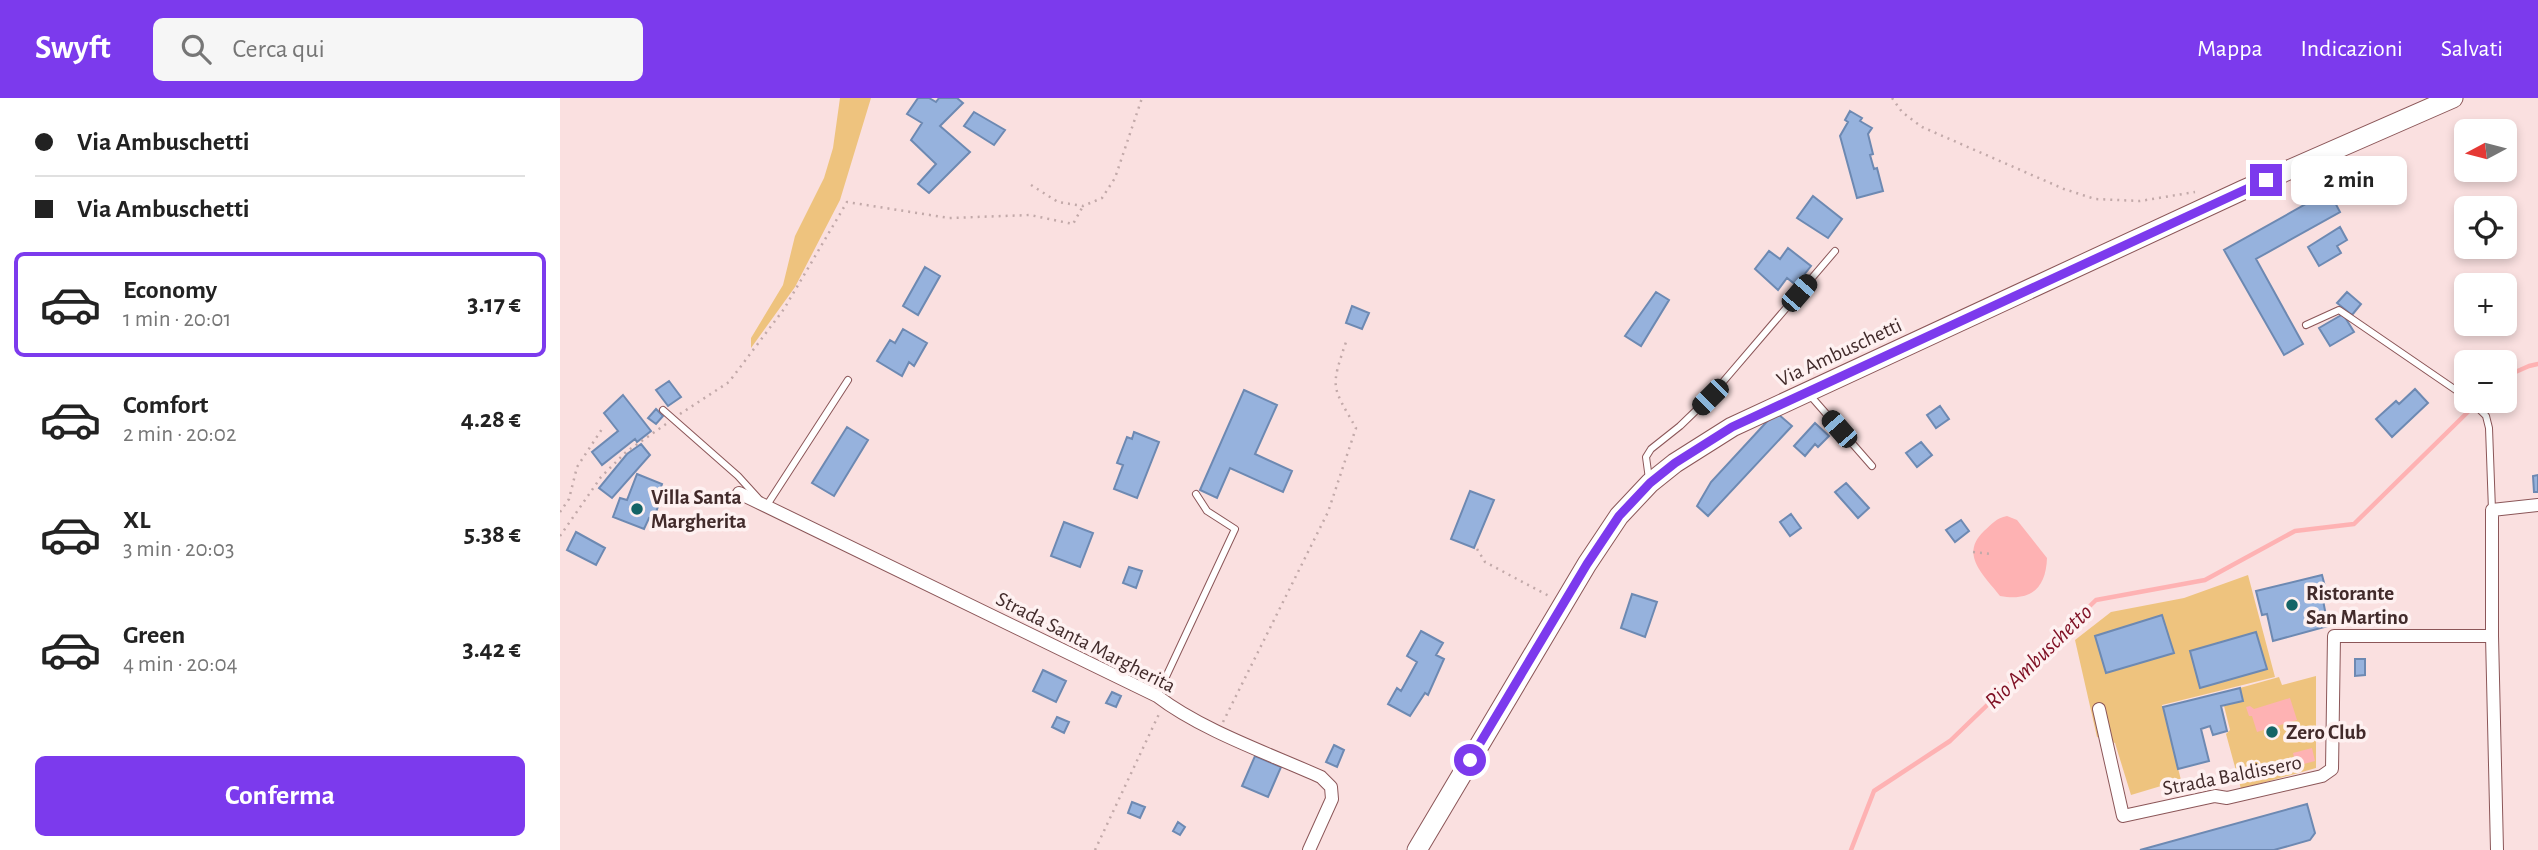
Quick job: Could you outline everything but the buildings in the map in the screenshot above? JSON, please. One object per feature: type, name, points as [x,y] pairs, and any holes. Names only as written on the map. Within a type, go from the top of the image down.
[{"type":"street","name":"Via Ambuschetti","points":[[1417,850],[1619,516],[1650,483],[1675,463],[1732,427],[2244,190],[2454,98]]},
{"type":"street","name":"Strada Santa Margherita","points":[[739,494],[1157,696],[1172,707],[1219,731],[1321,777],[1331,787],[1332,799],[1309,850]]},
{"type":"street","points":[[2497,850],[2492,510],[2538,505]]},
{"type":"street","name":"Strada Baldissero","points":[[2099,709],[2123,816],[2215,796],[2227,798],[2322,776],[2332,769],[2334,636],[2492,636]]},
{"type":"lane","points":[[1650,483],[1646,457],[1651,449],[1710,397],[1835,251]]},
{"type":"lane","points":[[2306,325],[2339,310],[2454,389]]},
{"type":"lane","points":[[663,410],[738,476],[764,504],[848,380]]},
{"type":"lane","points":[[1807,392],[1872,466]]},
{"type":"lane","points":[[2483,413],[2490,428],[2492,510]]},
{"type":"lane","points":[[1157,696],[1235,529],[1207,511],[1196,494]]},
{"type":"path","points":[[1031,185],[1058,202],[1083,206],[1102,198],[1115,178],[1142,98]]},
{"type":"path","points":[[1892,98],[1902,112],[1922,127],[2064,189],[2095,199],[2115,202],[2140,201],[2200,191]]},
{"type":"path","points":[[560,536],[601,477],[626,452],[729,382],[783,309],[847,202],[948,218],[1030,215],[1073,224],[1083,206]]},
{"type":"path","points":[[1219,731],[1328,512],[1356,428],[1335,390],[1336,373],[1346,342]]},
{"type":"path","points":[[560,512],[569,499],[577,467],[602,429]]},
{"type":"path","points":[[1477,549],[1485,562],[1564,603]]},
{"type":"path","points":[[1973,552],[1992,554]]},
{"type":"path","points":[[1095,850],[1159,714],[1172,707]]},
{"type":"shaded area","points":[[840,98],[871,98],[840,200],[795,287],[751,348],[751,338],[783,285],[795,236],[824,178],[833,148]]},
{"type":"shaded area","points":[[2007,516],[2017,520],[2047,558],[2040,585],[2028,595],[2020,597],[2000,596],[1981,573],[1974,557],[1977,540],[1984,531],[1997,520]]},
{"type":"shaded area","points":[[2248,575],[2275,677],[2162,705],[2181,780],[2131,795],[2115,743],[2097,737],[2075,640],[2111,612],[2184,598]]},
{"type":"shaded area","name":"Zero Club","points":[[2316,676],[2316,768],[2241,789],[2226,734],[2230,730],[2224,706],[2243,701],[2240,688],[2279,677],[2282,685]]},
{"type":"shaded area","points":[[2290,698],[2297,720],[2257,732],[2246,707],[2254,709]]},
{"type":"shaded area","points":[[2312,748],[2315,761],[2296,766],[2293,753]]},
{"type":"waterway","name":"Rio Ambuschetto","points":[[2517,371],[2538,364]]},
{"type":"waterway","name":"Rio Ambuschetto","points":[[1851,850],[1874,791],[1950,741],[2096,600],[2205,580],[2295,531],[2354,524],[2467,413]]},
{"type":"place","name":"Villa Santa Margherita","points":[[637,509]]},
{"type":"place","name":"Ristorante San Martino","points":[[2292,605]]},
{"type":"place","name":"Zero Club","points":[[2272,732]]},
{"type":"route","points":[[1470,760],[1587,564],[1619,516],[1650,483],[1675,463],[1732,427],[2266,180]]}]
